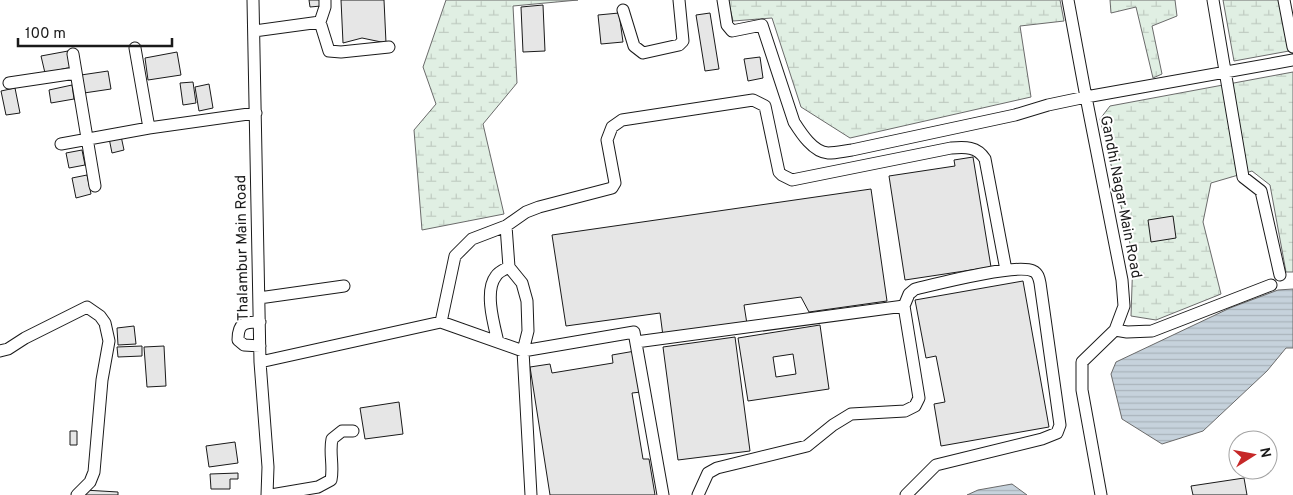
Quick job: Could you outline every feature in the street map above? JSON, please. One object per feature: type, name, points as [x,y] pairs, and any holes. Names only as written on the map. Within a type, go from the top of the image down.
[{"type":"street","name":"Thalambur Main Road","points":[[253,0],[260,362],[269,495]]},
{"type":"street","points":[[324,0],[320,22],[329,51],[341,52],[389,47]]},
{"type":"street","points":[[623,10],[634,46],[643,54],[680,45],[683,41],[679,0]]},
{"type":"street","points":[[723,0],[727,25],[732,31],[762,26],[794,122],[814,147],[826,153],[871,146],[1015,115],[1048,105],[1086,97],[1068,0]]},
{"type":"street","points":[[1212,0],[1243,177],[1261,191],[1280,274]]},
{"type":"street","points":[[1284,0],[1293,47]]},
{"type":"street","points":[[254,31],[320,22]]},
{"type":"street","points":[[135,48],[149,128]]},
{"type":"street","points":[[73,54],[95,186]]},
{"type":"street","name":"Gandhi Nagar Main Road","points":[[1101,495],[1082,390],[1082,362],[1115,330],[1124,306],[1122,280],[1086,97],[1293,60]]},
{"type":"street","points":[[9,84],[76,73]]},
{"type":"street","points":[[441,322],[455,256],[472,239],[506,226],[526,212],[539,207],[612,188],[615,183],[607,140],[612,127],[622,120],[753,100],[765,106],[779,172],[792,180],[951,148],[965,147],[981,152],[1006,270]]},
{"type":"street","points":[[61,144],[149,128],[256,114]]},
{"type":"street","points":[[506,226],[509,267],[522,283],[527,301],[528,331],[523,351],[531,495]]},
{"type":"street","points":[[498,342],[491,312],[490,292],[496,276],[509,267]]},
{"type":"street","points":[[698,495],[708,473],[717,468],[807,446],[833,425],[851,414],[905,411],[915,406],[920,398],[904,306],[909,294],[915,289],[1006,270],[1032,270],[1038,275],[1060,425],[1057,433],[1042,439],[936,465],[906,495]]},
{"type":"street","points":[[1115,330],[1152,332],[1271,285]]},
{"type":"street","points":[[259,298],[344,286]]},
{"type":"street","points":[[636,342],[904,306]]},
{"type":"street","points":[[0,351],[8,349],[25,338],[87,307],[100,316],[107,329],[109,341],[102,380],[94,472],[90,482],[77,495]]},
{"type":"street","points":[[260,322],[242,324],[238,330],[238,340],[244,345],[260,346]]},
{"type":"street","points":[[260,362],[441,322],[523,351],[634,332],[663,495]]},
{"type":"street","points":[[269,495],[318,487],[331,480],[333,469],[330,449],[332,439],[342,431],[353,431]]},
{"type":"green space","points":[[446,0],[578,0],[513,6],[517,83],[483,124],[504,214],[422,230],[414,130],[436,104],[423,67]]},
{"type":"green space","points":[[728,0],[1060,0],[1064,21],[1020,26],[1031,97],[850,138],[801,107],[772,18],[733,21]]},
{"type":"green space","points":[[1110,0],[1175,0],[1177,16],[1152,26],[1162,74],[1153,78],[1136,7],[1111,13]]},
{"type":"green space","points":[[1223,0],[1280,0],[1289,51],[1234,61]]},
{"type":"green space","points":[[1293,72],[1293,272],[1286,272],[1270,185],[1252,171],[1211,183],[1203,222],[1221,294],[1156,320],[1131,316],[1133,256],[1100,119],[1110,106]]},
{"type":"shaded area","points":[[1293,289],[1293,348],[1286,348],[1267,371],[1203,431],[1162,444],[1122,419],[1111,374],[1116,362],[1230,308],[1278,290]]},
{"type":"shaded area","points":[[1012,484],[1027,495],[967,495],[978,490]]},
{"type":"building","points":[[309,0],[321,0],[321,6],[310,7]]},
{"type":"building","points":[[341,0],[384,0],[386,43],[362,38],[343,43]]},
{"type":"building","points":[[543,5],[545,51],[523,52],[521,7]]},
{"type":"building","points":[[619,13],[623,42],[601,44],[598,15]]},
{"type":"building","points":[[710,13],[719,69],[705,71],[696,15]]},
{"type":"building","points":[[68,51],[72,67],[45,73],[41,56]]},
{"type":"building","points":[[177,52],[181,75],[148,80],[145,58]]},
{"type":"building","points":[[760,57],[763,78],[748,81],[744,59]]},
{"type":"building","points":[[108,71],[111,89],[84,93],[81,75]]},
{"type":"building","points":[[193,82],[196,103],[183,105],[180,83]]},
{"type":"building","points":[[209,84],[213,108],[199,111],[195,87]]},
{"type":"building","points":[[72,85],[74,99],[51,103],[49,90]]},
{"type":"building","points":[[15,88],[20,113],[6,115],[1,91]]},
{"type":"building","points":[[121,136],[124,150],[112,153],[109,138]]},
{"type":"building","points":[[82,150],[85,165],[69,168],[66,153]]},
{"type":"building","points":[[973,157],[991,267],[905,280],[889,176],[955,166],[954,160]]},
{"type":"building","points":[[87,175],[91,194],[76,198],[72,178]]},
{"type":"building","points":[[871,189],[887,301],[809,312],[801,297],[744,305],[747,324],[663,336],[660,313],[566,326],[552,235]]},
{"type":"building","points":[[1173,216],[1176,238],[1151,242],[1148,220]]},
{"type":"building","points":[[1023,281],[1049,427],[941,446],[934,404],[945,402],[936,356],[926,358],[915,300]]},
{"type":"building","points":[[820,325],[829,389],[748,401],[738,338]],"holes":[[[793,354],[796,374],[776,377],[773,357]]]},
{"type":"building","points":[[134,326],[136,344],[118,345],[117,328]]},
{"type":"building","points":[[735,337],[750,451],[678,460],[663,347]]},
{"type":"building","points":[[142,346],[142,356],[118,357],[117,347]]},
{"type":"building","points":[[164,346],[166,386],[147,387],[144,347]]},
{"type":"building","points":[[635,351],[641,392],[632,393],[643,459],[649,459],[655,495],[550,495],[530,367],[550,364],[552,373],[613,363],[612,355]]},
{"type":"building","points":[[399,402],[403,434],[365,439],[360,408]]},
{"type":"building","points":[[70,431],[77,431],[77,445],[70,445]]},
{"type":"building","points":[[235,442],[238,463],[209,467],[206,446]]},
{"type":"building","points":[[238,473],[238,479],[230,479],[230,489],[211,489],[210,474]]},
{"type":"building","points":[[1231,480],[1244,480],[1247,495],[1193,495],[1191,486]]},
{"type":"building","points":[[84,490],[118,492],[118,495],[84,495]]}]
